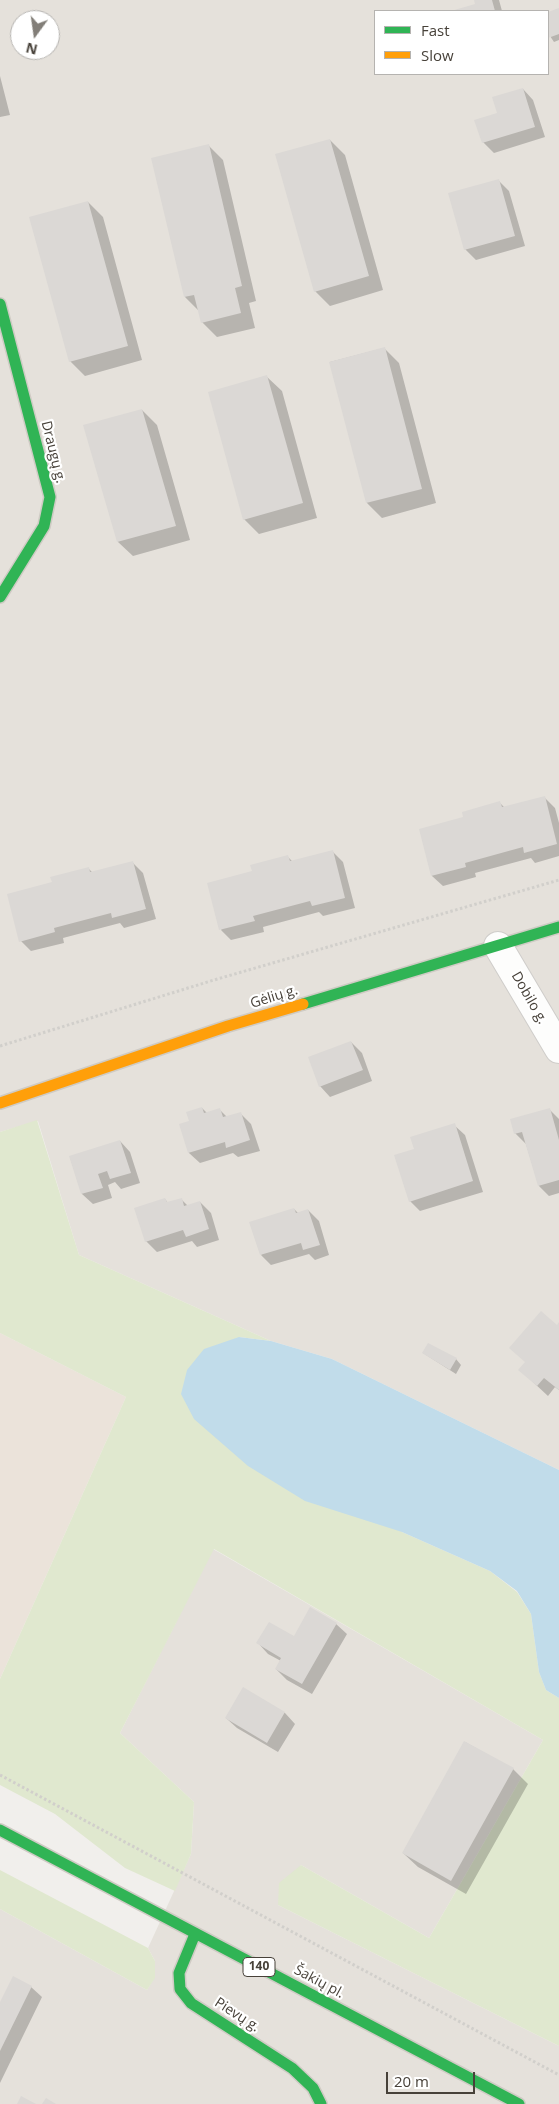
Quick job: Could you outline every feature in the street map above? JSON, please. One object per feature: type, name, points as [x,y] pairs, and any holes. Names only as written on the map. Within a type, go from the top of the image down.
[{"type":"street","name":"Draugų g.","points":[[0,304],[50,497],[44,526],[0,597]]},
{"type":"street","name":"Gėlių g.","points":[[3,1097],[228,1026],[559,927]]},
{"type":"street","name":"Dobilo g.","points":[[498,946],[559,1049]]},
{"type":"street","name":"Šakių pl.","points":[[0,1830],[519,2104]]},
{"type":"street","name":"Pievų g.","points":[[195,1934],[184,1958],[180,1973],[180,1989],[191,2003],[292,2068],[313,2088],[321,2104]]},
{"type":"path","points":[[0,1046],[214,980],[559,880]]},
{"type":"path","points":[[0,1775],[559,2076]]},
{"type":"shaded area","points":[[0,0],[559,0],[559,1470],[332,1359],[271,1341],[79,1255],[38,1121],[0,1132]]},
{"type":"shaded area","points":[[0,1333],[126,1397],[0,1679]]},
{"type":"shaded area","points":[[213,1549],[543,1740],[429,1938],[301,1865],[278,1905],[559,2046],[559,2104],[0,2104],[0,1909],[147,1990],[154,1978],[155,1961],[148,1948],[191,1854],[194,1802],[120,1733]]},
{"type":"green space","points":[[37,1120],[79,1255],[271,1341],[239,1337],[402,1532],[490,1571],[517,1592],[531,1614],[539,1672],[546,1690],[559,1698],[559,2046],[278,1905],[279,1883],[301,1865],[429,1938],[543,1740],[214,1549],[120,1733],[194,1802],[191,1854],[175,1891],[125,1868],[55,1814],[0,1785],[0,1679],[126,1397],[0,1333],[0,1132]]},
{"type":"green space","points":[[0,1870],[148,1948],[155,1961],[155,1978],[147,1990],[0,1909]]},
{"type":"water","points":[[239,1337],[271,1341],[332,1359],[559,1470],[559,1698],[546,1690],[539,1672],[531,1614],[517,1591],[490,1571],[402,1532],[305,1501],[248,1466],[194,1419],[181,1394],[187,1370],[204,1349]]},
{"type":"building","points":[[474,0],[492,0],[495,10],[454,10],[475,4]]},
{"type":"building","points":[[559,8],[559,34],[549,38],[549,12]]},
{"type":"building","points":[[523,88],[535,127],[482,143],[474,120],[497,113],[492,97]]},
{"type":"building","points":[[330,139],[369,276],[314,292],[275,154]]},
{"type":"building","points":[[209,144],[242,286],[235,288],[241,313],[201,323],[194,295],[184,297],[151,158]]},
{"type":"building","points":[[499,179],[515,236],[464,250],[448,193]]},
{"type":"building","points":[[88,201],[128,346],[69,362],[29,217]]},
{"type":"building","points":[[385,347],[422,489],[366,503],[329,362]]},
{"type":"building","points":[[267,375],[303,503],[243,520],[208,392]]},
{"type":"building","points":[[142,409],[176,526],[117,542],[83,425]]},
{"type":"building","points":[[545,796],[557,844],[524,853],[523,847],[465,863],[466,867],[431,876],[419,829],[463,817],[462,812],[500,801],[502,807]]},
{"type":"building","points":[[333,850],[345,898],[312,906],[310,901],[253,916],[255,921],[219,930],[207,883],[252,871],[250,865],[288,855],[290,861]]},
{"type":"building","points":[[133,861],[146,909],[112,918],[111,913],[54,928],[55,932],[19,942],[7,894],[52,882],[50,877],[89,867],[90,872]]},
{"type":"building","points":[[351,1041],[363,1070],[319,1087],[308,1057]]},
{"type":"building","points":[[202,1107],[204,1113],[220,1108],[223,1117],[241,1112],[250,1140],[226,1148],[225,1142],[188,1153],[179,1124],[189,1121],[186,1112]]},
{"type":"building","points":[[550,1108],[559,1140],[559,1180],[538,1186],[522,1132],[514,1134],[510,1119]]},
{"type":"building","points":[[455,1123],[473,1181],[409,1202],[394,1155],[414,1149],[410,1137]]},
{"type":"building","points":[[120,1140],[131,1173],[110,1179],[107,1171],[98,1174],[103,1188],[81,1194],[69,1156]]},
{"type":"building","points":[[165,1198],[167,1202],[182,1198],[184,1206],[200,1201],[209,1229],[186,1237],[183,1230],[145,1242],[134,1208]]},
{"type":"building","points":[[294,1208],[296,1213],[308,1209],[320,1245],[303,1250],[301,1243],[260,1255],[249,1222]]},
{"type":"building","points":[[541,1311],[557,1325],[559,1322],[559,1390],[544,1378],[537,1386],[518,1370],[525,1362],[509,1348]]},
{"type":"building","points":[[428,1343],[457,1358],[450,1370],[422,1353]]},
{"type":"building","points":[[310,1607],[337,1623],[302,1684],[275,1669],[281,1658],[256,1643],[269,1622],[294,1636]]},
{"type":"building","points":[[243,1687],[285,1712],[267,1743],[225,1718]]},
{"type":"building","points":[[464,1741],[514,1768],[451,1881],[402,1853]]},
{"type":"building","points":[[13,1976],[32,1986],[0,2051],[0,2002]]},
{"type":"building","points":[[21,2096],[36,2104],[17,2104]]},
{"type":"building","points":[[46,2098],[56,2104],[42,2104]]},
{"type":"traffic: fast","points":[[0,304],[50,497],[44,526],[0,597]]},
{"type":"traffic: fast","points":[[303,1004],[559,927]]},
{"type":"traffic: fast","points":[[0,1830],[519,2104]]},
{"type":"traffic: fast","points":[[195,1934],[179,1973],[180,1989],[191,2003],[292,2068],[313,2088],[321,2104]]},
{"type":"traffic: slow","points":[[0,1103],[228,1026],[303,1004]]}]
